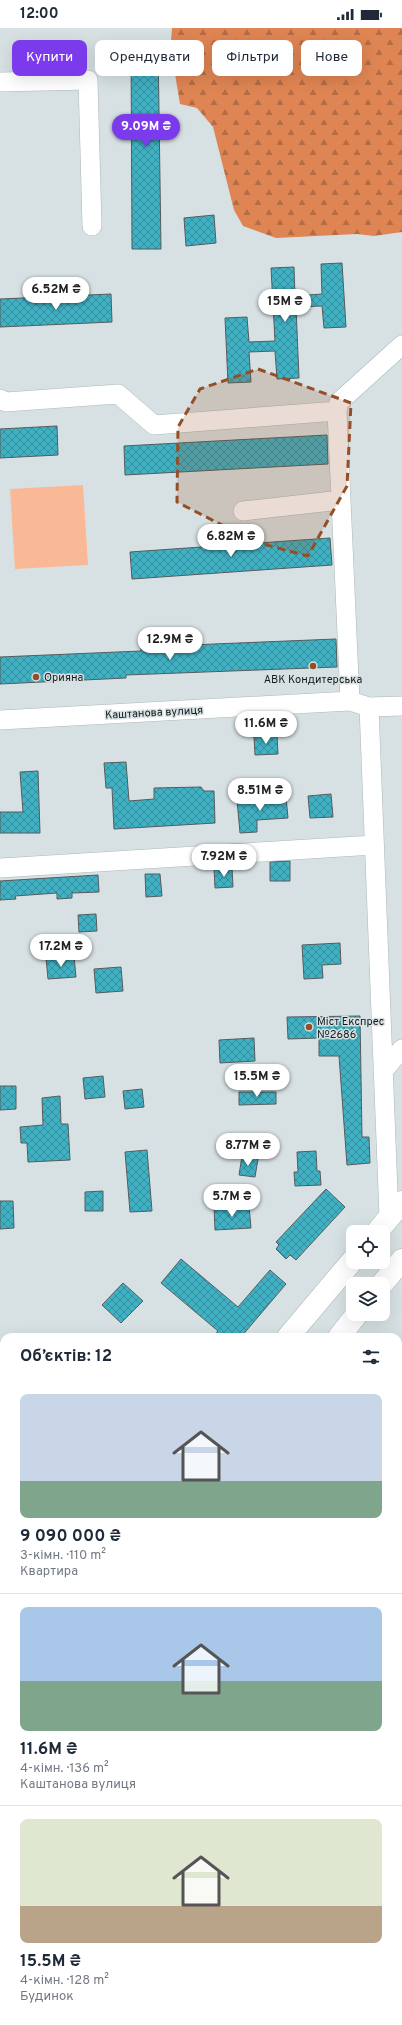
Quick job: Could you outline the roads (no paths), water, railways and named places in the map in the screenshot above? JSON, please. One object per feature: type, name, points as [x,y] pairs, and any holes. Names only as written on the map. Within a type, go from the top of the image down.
[{"type":"main road","points":[[388,1277],[402,1260]]},
{"type":"main road","points":[[291,1333],[346,1268]]},
{"type":"main road","points":[[341,1333],[352,1321]]},
{"type":"street","points":[[0,82],[88,80],[92,226]]},
{"type":"street","points":[[350,701],[337,411],[339,402],[402,345]]},
{"type":"street","points":[[0,399],[6,402],[118,394],[154,424],[337,411]]},
{"type":"street","points":[[243,511],[341,500]]},
{"type":"street","name":"Каштанова вулиця","points":[[0,720],[350,701],[369,707],[402,706]]},
{"type":"street","points":[[369,707],[389,1217]]},
{"type":"street","points":[[0,868],[374,845]]},
{"type":"street","points":[[383,1071],[402,1049]]},
{"type":"place","name":"АВК Кондитерська","points":[[313,666]]},
{"type":"place","name":"Орияна","points":[[36,677]]},
{"type":"place","name":"Міст Експрес №2686","points":[[309,1027]]}]
